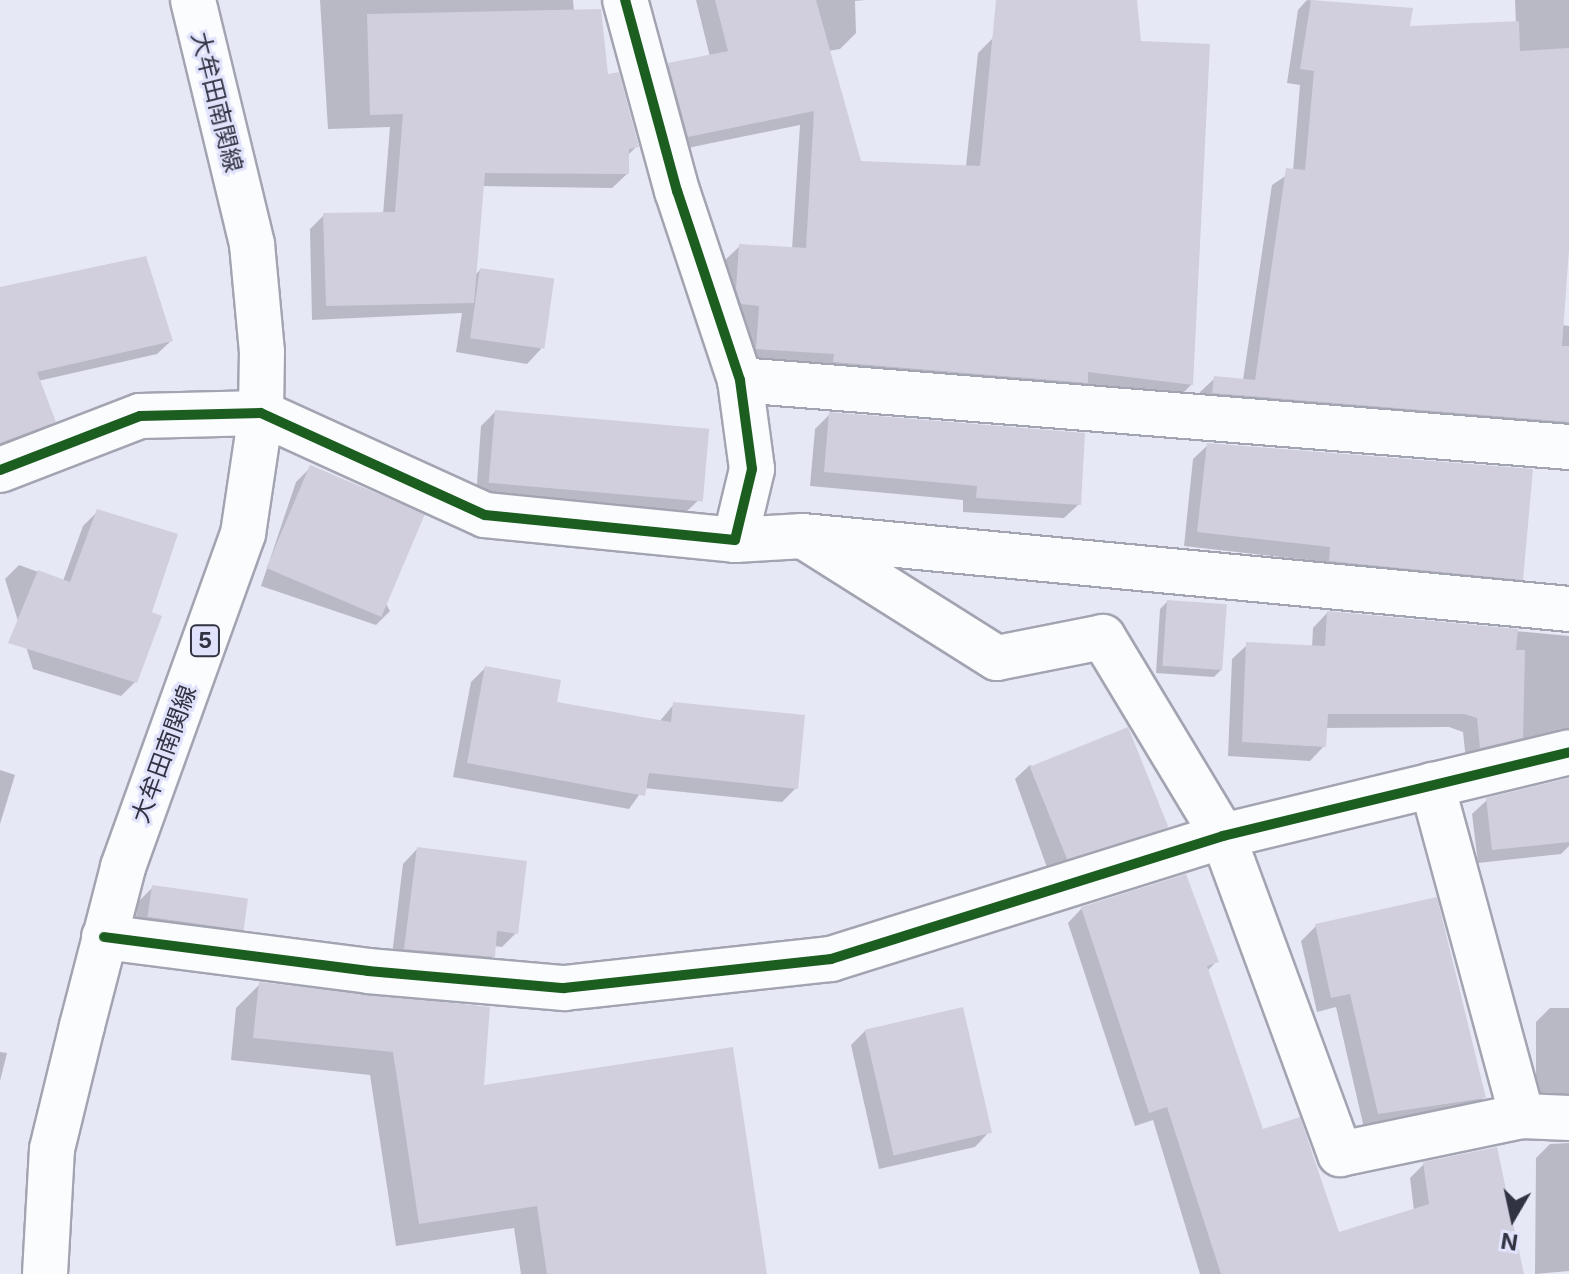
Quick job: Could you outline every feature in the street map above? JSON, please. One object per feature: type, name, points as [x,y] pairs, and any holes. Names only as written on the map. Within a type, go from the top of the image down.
[{"type":"street","name":"大牟田南関線","points":[[45,1274],[52,1149],[104,937],[123,867],[243,534],[261,413],[262,352],[252,244],[193,0]]},
{"type":"street","points":[[625,0],[677,191],[740,380],[752,469],[735,540]]},
{"type":"street","points":[[740,380],[1569,447]]},
{"type":"street","points":[[0,470],[140,416],[261,413],[485,515],[735,540],[803,536],[1569,609]]},
{"type":"street","points":[[803,536],[997,658],[1103,637],[1223,836],[1340,1154],[1522,1116],[1569,1118]]},
{"type":"street","points":[[104,937],[368,971],[564,988],[831,959],[1223,836],[1569,752]]},
{"type":"street","points":[[1432,785],[1522,1116]]},
{"type":"building","points":[[715,0],[816,0],[861,161],[980,166],[996,0],[1137,0],[1141,41],[1210,44],[1193,385],[1088,372],[1088,383],[833,362],[834,354],[756,349],[759,306],[741,304],[736,289],[739,244],[806,248],[814,111],[688,137],[668,63],[728,51]]},
{"type":"building","points":[[1311,0],[1413,8],[1410,26],[1519,21],[1520,51],[1569,48],[1569,250],[1562,346],[1569,346],[1569,422],[1212,393],[1214,376],[1255,380],[1286,168],[1305,170],[1314,71],[1300,69]]},
{"type":"building","points":[[601,9],[608,74],[619,72],[639,147],[629,149],[629,174],[485,173],[474,303],[326,306],[323,213],[395,212],[403,114],[370,115],[367,14]]},
{"type":"building","points":[[146,256],[173,341],[37,372],[56,422],[0,443],[0,287]]},
{"type":"building","points":[[480,268],[554,278],[544,349],[470,338]]},
{"type":"building","points":[[495,410],[709,429],[703,501],[489,483]]},
{"type":"building","points":[[829,412],[1085,433],[1081,505],[976,498],[977,486],[824,472]]},
{"type":"building","points":[[1207,443],[1533,469],[1523,580],[1329,561],[1330,547],[1197,532]]},
{"type":"building","points":[[310,465],[425,514],[381,617],[266,568]]},
{"type":"building","points":[[97,509],[178,534],[152,612],[162,616],[137,683],[8,643],[38,570],[70,582]]},
{"type":"building","points":[[1167,600],[1227,604],[1222,670],[1162,666]]},
{"type":"building","points":[[1327,611],[1518,629],[1516,650],[1525,650],[1523,738],[1480,748],[1477,718],[1464,714],[1328,714],[1326,747],[1242,742],[1246,642],[1325,646]]},
{"type":"building","points":[[485,666],[561,680],[557,702],[671,722],[673,702],[805,715],[798,789],[649,773],[645,796],[467,763]]},
{"type":"building","points":[[1128,727],[1168,827],[1070,867],[1030,767]]},
{"type":"building","points":[[1569,778],[1569,842],[1492,850],[1486,798]]},
{"type":"building","points":[[417,847],[527,861],[518,934],[497,931],[495,957],[404,949]]},
{"type":"building","points":[[1186,874],[1219,962],[1207,966],[1263,1129],[1300,1117],[1339,1232],[1429,1204],[1423,1162],[1497,1147],[1524,1274],[1221,1274],[1167,1107],[1149,1113],[1081,907]]},
{"type":"building","points":[[152,885],[248,898],[244,930],[148,917]]},
{"type":"building","points":[[1437,897],[1486,1098],[1378,1114],[1350,994],[1331,998],[1315,924]]},
{"type":"building","points":[[259,982],[490,1007],[484,1085],[733,1047],[767,1274],[547,1274],[537,1206],[419,1224],[393,1052],[253,1038]]},
{"type":"building","points":[[963,1007],[992,1133],[894,1155],[865,1030]]},
{"type":"cycle path","points":[[0,470],[140,416],[261,413],[485,515],[735,540],[752,469],[740,380],[677,191],[625,0]]},
{"type":"cycle path","points":[[104,937],[368,971],[564,988],[831,959],[1223,836],[1569,752]]}]
